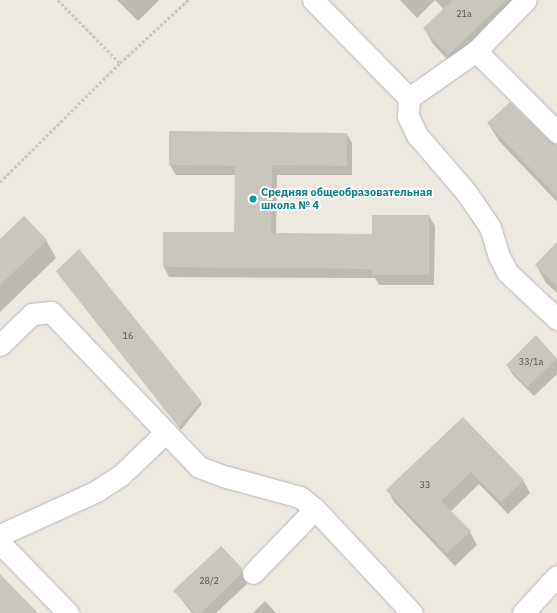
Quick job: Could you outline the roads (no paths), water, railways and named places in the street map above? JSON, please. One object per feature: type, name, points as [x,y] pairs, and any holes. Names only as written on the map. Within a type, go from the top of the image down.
[{"type":"lane","points":[[313,0],[409,98],[408,116],[416,135],[466,192],[490,227],[499,256],[507,272],[557,319]]},
{"type":"lane","points":[[409,98],[476,51],[526,0]]},
{"type":"lane","points":[[476,51],[557,132]]},
{"type":"lane","points":[[0,345],[32,314],[51,312],[198,467],[227,477],[300,497],[315,509],[412,613]]},
{"type":"lane","points":[[0,535],[95,492],[121,475],[166,432]]},
{"type":"lane","points":[[253,573],[315,509]]},
{"type":"lane","points":[[0,544],[68,613]]},
{"type":"lane","points":[[523,613],[557,576]]},
{"type":"place","name":"Средняя общеобразовательная школа № 4","points":[[253,199]]}]
